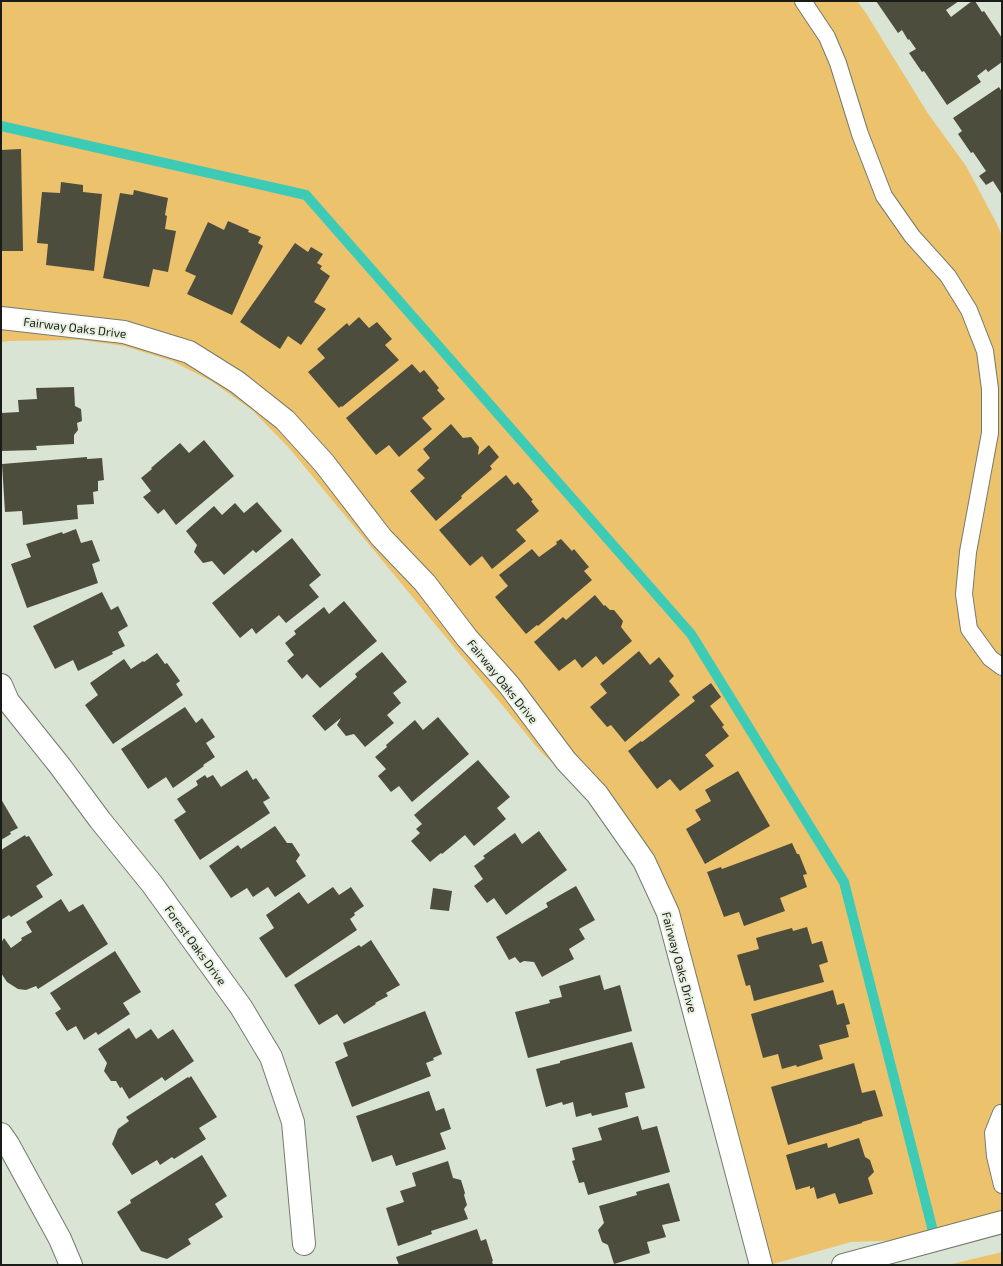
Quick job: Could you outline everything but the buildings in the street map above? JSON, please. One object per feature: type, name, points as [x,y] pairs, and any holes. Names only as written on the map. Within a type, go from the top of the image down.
[{"type":"street","name":"Fairway Oaks Drive","points":[[1,318],[124,332],[189,352],[237,382],[284,420],[324,462],[381,537],[425,584],[467,638],[509,685],[566,761],[597,794],[644,861],[668,913],[761,1265]]},
{"type":"street","name":"Forest Oaks Drive","points":[[3,697],[60,766],[100,820],[152,884],[240,1007],[271,1057],[292,1122],[304,1244]]},
{"type":"street","points":[[1,1134],[8,1144],[60,1239],[71,1265]]},
{"type":"street","points":[[843,1265],[1002,1222]]},
{"type":"lane","points":[[803,1],[827,37],[838,63],[860,134],[884,196],[912,236],[948,276],[969,310],[986,351],[990,389],[990,433],[968,552],[964,594],[969,630],[990,658],[1002,666]]},
{"type":"lane","points":[[1002,1112],[994,1134],[995,1156],[1002,1185]]},
{"type":"shaded area","points":[[1,1],[857,1],[866,13],[927,112],[966,166],[1002,236],[1002,1215],[935,1239],[851,1242],[773,1264],[740,1142],[687,975],[618,825],[541,752],[289,448],[252,410],[211,381],[172,361],[124,346],[80,340],[1,342]]},
{"type":"shaded area","points":[[1002,1252],[1002,1265],[948,1265]]},
{"type":"waterway","points":[[1,126],[306,195],[691,634],[844,882],[935,1239],[938,1238]]}]
